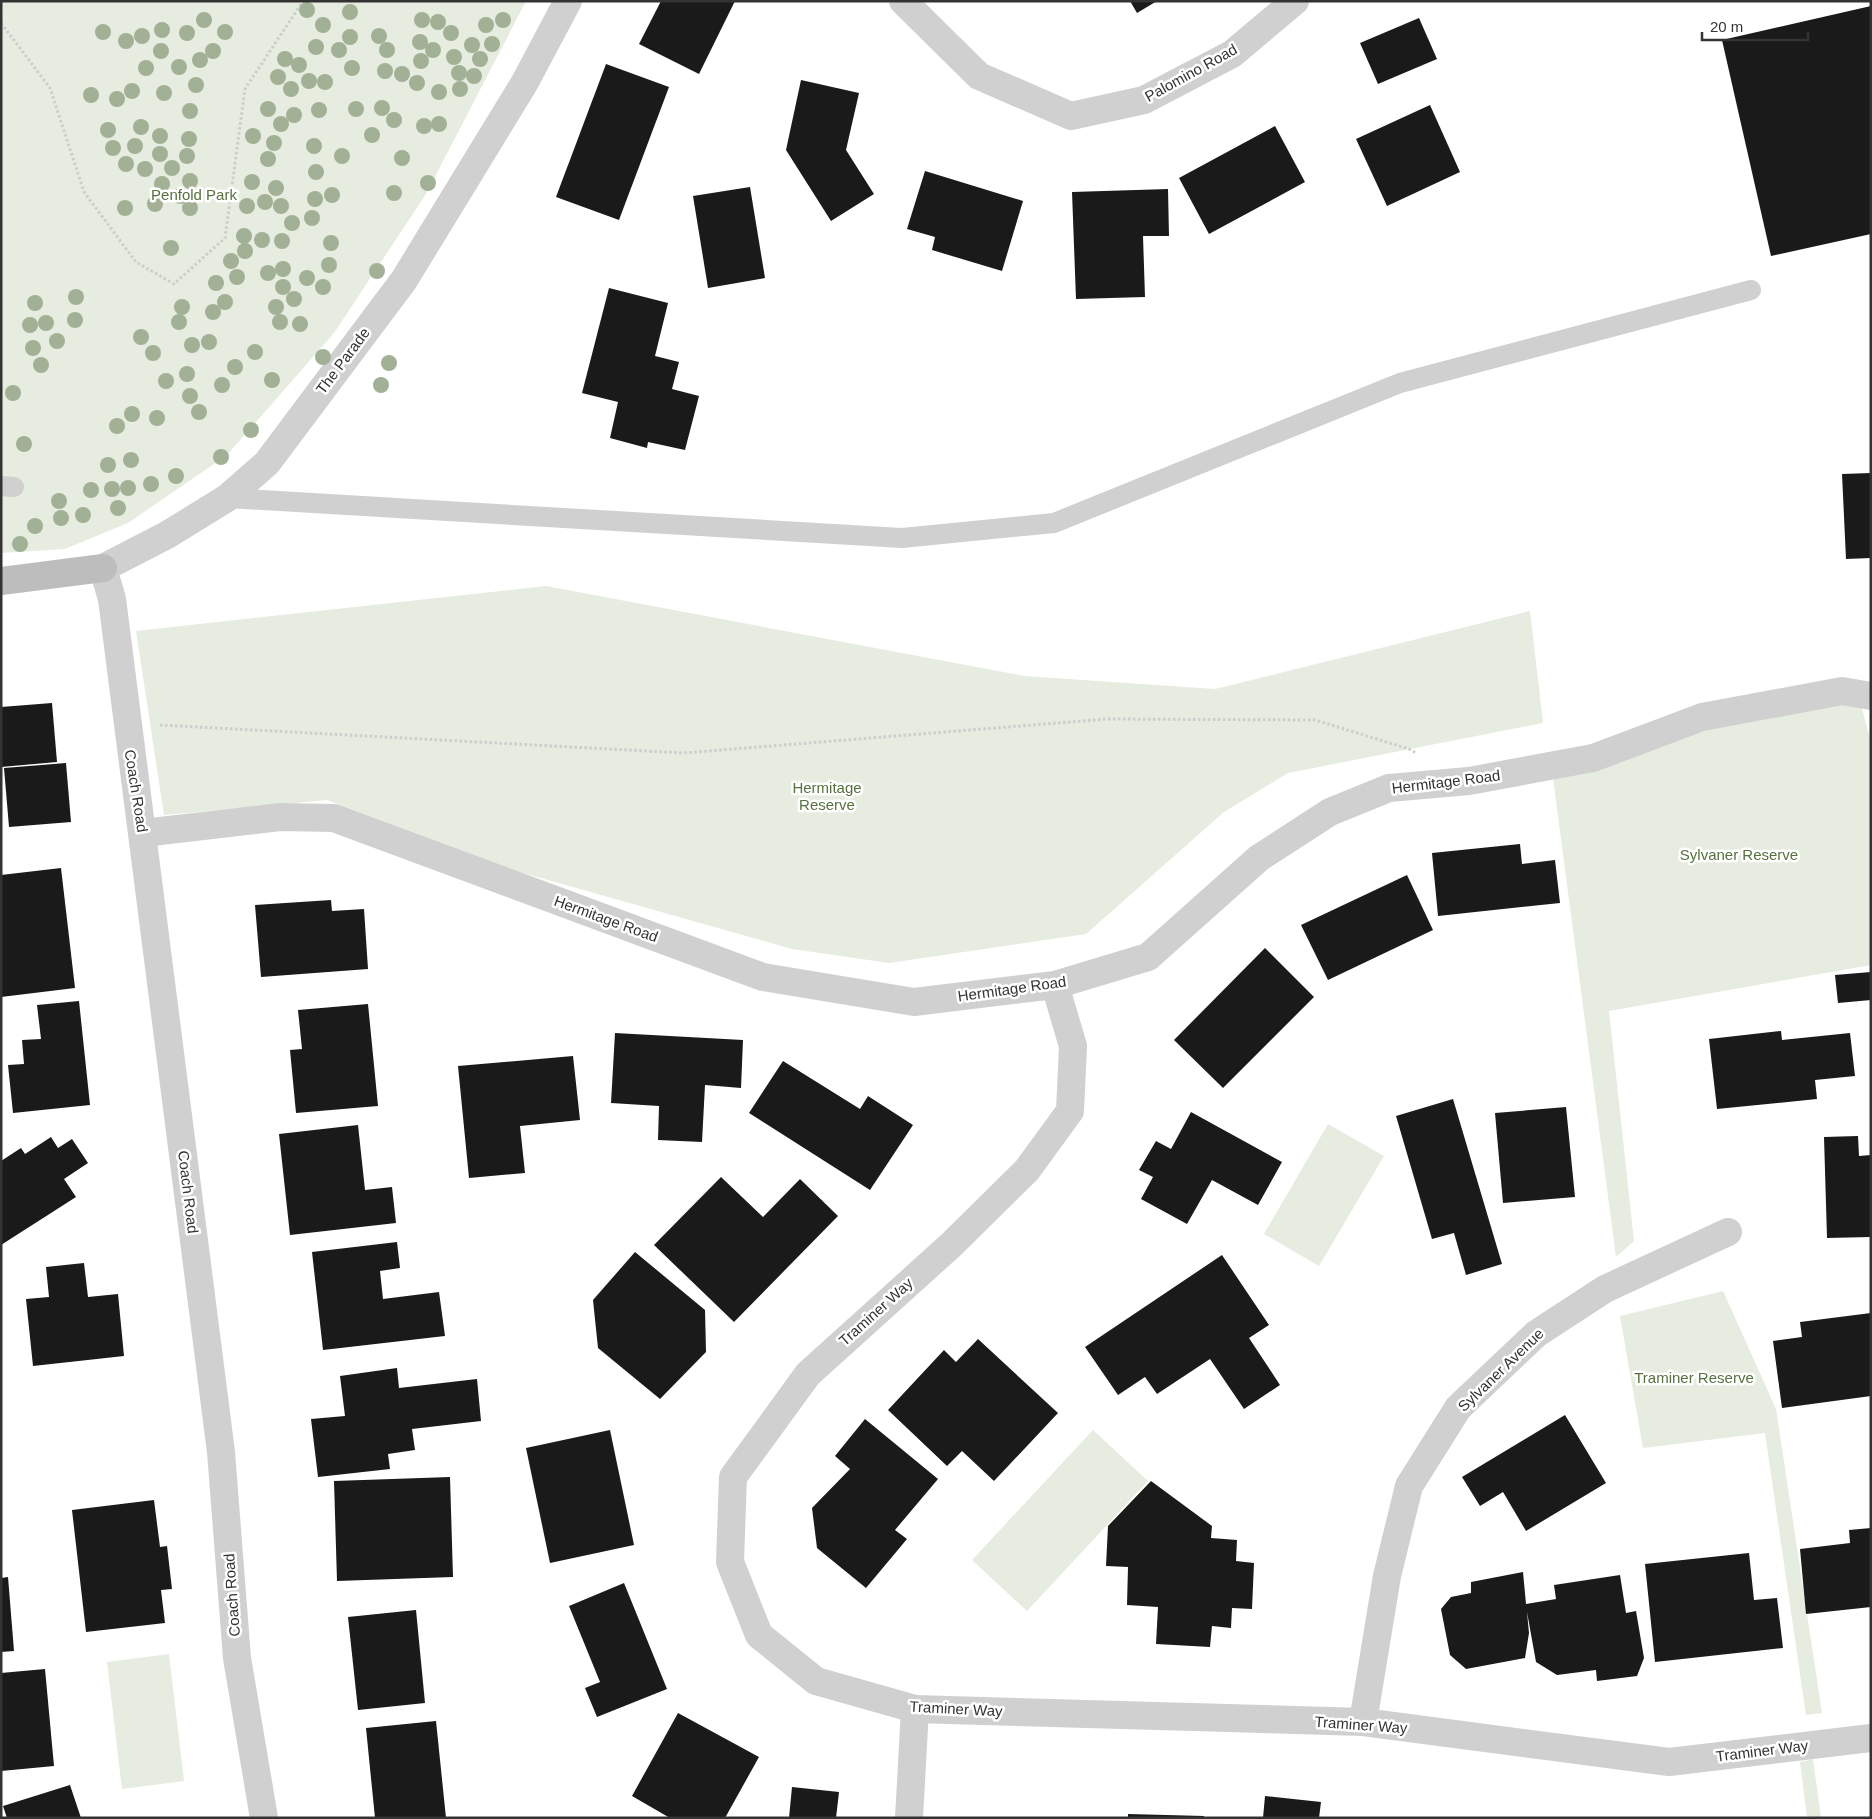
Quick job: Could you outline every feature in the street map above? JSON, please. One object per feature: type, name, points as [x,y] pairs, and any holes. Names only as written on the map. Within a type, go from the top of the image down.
[{"type":"main road","name":"The Parade","points":[[1,581],[103,568]]},
{"type":"street","name":"The Parade","points":[[103,568],[167,536],[227,498],[267,463],[404,280],[525,82],[568,1]]},
{"type":"street","name":"Palomino Road","points":[[903,1],[979,76],[1071,116],[1144,100],[1232,54],[1294,1]]},
{"type":"street","name":"Coach Road","points":[[103,568],[112,599],[126,725],[143,833],[221,1452],[237,1658],[264,1818]]},
{"type":"street","name":"Hermitage Road","points":[[143,833],[280,817],[334,818],[763,977],[914,1002],[1055,986],[1148,958],[1259,858],[1330,812],[1389,788],[1469,781],[1592,758],[1702,717],[1842,691],[1871,696]]},
{"type":"street","name":"Traminer Way","points":[[1055,986],[1073,1046],[1070,1111],[1027,1170],[951,1245],[808,1374],[733,1477],[730,1562],[759,1635],[816,1682],[915,1709],[1363,1722],[1668,1762],[1871,1738]]},
{"type":"street","name":"Sylvaner Avenue","points":[[1363,1722],[1387,1576],[1409,1486],[1458,1408],[1536,1334],[1589,1299],[1605,1289],[1728,1232]]},
{"type":"street","points":[[909,1818],[915,1709]]},
{"type":"lane","points":[[227,498],[902,538],[1054,523],[1400,383],[1751,290]]},
{"type":"path","points":[[1,23],[50,88],[84,192],[136,262],[174,284],[225,238],[245,89],[302,1]]},
{"type":"path","points":[[126,725],[245,729],[684,753],[1107,719],[1315,720],[1409,749],[1418,754]]},
{"type":"green space","name":"Penfold Park","points":[[1,1],[526,1],[426,194],[334,333],[227,455],[128,523],[65,549],[1,553]]},
{"type":"green space","name":"Hermitage Reserve","points":[[546,586],[1024,676],[1215,689],[1530,611],[1543,723],[1288,773],[1224,812],[1086,934],[889,963],[792,949],[516,871],[327,800],[164,815],[136,631]]},
{"type":"green space","name":"Sylvaner Reserve","points":[[1860,702],[1871,742],[1871,965],[1609,1011],[1634,1241],[1616,1257],[1553,778],[1757,710]]},
{"type":"green space","points":[[1328,1124],[1384,1156],[1319,1266],[1264,1234]]},
{"type":"green space","name":"Traminer Reserve","points":[[1723,1291],[1776,1409],[1822,1713],[1806,1715],[1765,1433],[1643,1448],[1620,1316]]},
{"type":"green space","points":[[1093,1430],[1148,1481],[1027,1611],[972,1560]]},
{"type":"green space","points":[[169,1654],[184,1781],[122,1789],[107,1662]]},
{"type":"green space","points":[[1813,1759],[1821,1818],[1807,1818],[1800,1762]]},
{"type":"building","points":[[661,1],[735,1],[699,74],[639,44]]},
{"type":"building","points":[[1130,1],[1157,1],[1137,13]]},
{"type":"building","points":[[1871,6],[1871,234],[1771,256],[1722,40]]},
{"type":"building","points":[[1419,18],[1437,59],[1378,84],[1360,43]]},
{"type":"building","points":[[606,64],[669,87],[619,220],[556,197]]},
{"type":"building","points":[[801,80],[859,93],[846,150],[874,194],[831,221],[786,150]]},
{"type":"building","points":[[1430,105],[1460,172],[1387,206],[1356,139]]},
{"type":"building","points":[[1275,126],[1305,182],[1209,234],[1179,178]]},
{"type":"building","points":[[925,171],[1023,201],[1002,271],[932,250],[935,237],[907,229]]},
{"type":"building","points":[[750,187],[765,278],[708,288],[693,196]]},
{"type":"building","points":[[1168,189],[1169,236],[1143,236],[1145,297],[1076,299],[1072,192]]},
{"type":"building","points":[[609,288],[668,303],[655,356],[679,362],[672,389],[699,396],[685,450],[648,442],[647,448],[610,438],[618,402],[582,393]]},
{"type":"building","points":[[1871,473],[1871,558],[1846,559],[1842,474]]},
{"type":"building","points":[[52,703],[57,762],[1,767],[1,707]]},
{"type":"building","points":[[66,763],[71,822],[9,827],[4,768]]},
{"type":"building","points":[[1520,844],[1522,864],[1555,860],[1560,903],[1438,916],[1432,853]]},
{"type":"building","points":[[61,868],[75,988],[1,997],[1,875]]},
{"type":"building","points":[[1407,875],[1433,930],[1328,980],[1301,925]]},
{"type":"building","points":[[331,900],[332,911],[364,909],[368,969],[261,977],[255,905]]},
{"type":"building","points":[[1265,948],[1314,997],[1223,1088],[1174,1040]]},
{"type":"building","points":[[1871,972],[1871,1000],[1838,1003],[1835,975]]},
{"type":"building","points":[[79,1001],[90,1105],[13,1113],[8,1065],[24,1064],[22,1040],[41,1039],[37,1005]]},
{"type":"building","points":[[368,1004],[378,1106],[296,1113],[290,1050],[302,1049],[298,1010]]},
{"type":"building","points":[[1781,1031],[1782,1040],[1850,1033],[1855,1076],[1815,1080],[1817,1099],[1717,1109],[1709,1039]]},
{"type":"building","points":[[615,1033],[743,1040],[741,1088],[705,1085],[702,1142],[658,1140],[659,1106],[611,1103]]},
{"type":"building","points":[[573,1056],[580,1120],[520,1126],[525,1173],[469,1178],[458,1066]]},
{"type":"building","points":[[783,1061],[860,1109],[868,1096],[913,1125],[870,1190],[749,1113]]},
{"type":"building","points":[[1453,1099],[1502,1264],[1466,1275],[1454,1233],[1432,1239],[1396,1116]]},
{"type":"building","points":[[1566,1107],[1575,1197],[1503,1203],[1495,1113]]},
{"type":"building","points":[[1191,1112],[1282,1162],[1258,1205],[1212,1180],[1187,1224],[1141,1199],[1153,1177],[1139,1170],[1156,1141],[1171,1149]]},
{"type":"building","points":[[358,1125],[365,1190],[392,1187],[396,1223],[290,1235],[279,1134]]},
{"type":"building","points":[[1858,1136],[1859,1156],[1871,1155],[1871,1237],[1827,1238],[1824,1137]]},
{"type":"building","points":[[51,1137],[58,1148],[72,1139],[88,1163],[64,1179],[76,1197],[1,1245],[1,1161],[21,1148],[25,1154]]},
{"type":"building","points":[[721,1177],[763,1217],[800,1179],[838,1216],[734,1322],[654,1245]]},
{"type":"building","points":[[397,1242],[400,1268],[380,1271],[383,1299],[439,1292],[445,1336],[323,1350],[312,1252]]},
{"type":"building","points":[[635,1252],[705,1310],[706,1352],[660,1399],[598,1348],[593,1300]]},
{"type":"building","points":[[1222,1255],[1269,1325],[1249,1338],[1280,1385],[1244,1409],[1210,1359],[1157,1394],[1145,1377],[1118,1395],[1085,1347]]},
{"type":"building","points":[[84,1263],[88,1297],[118,1294],[124,1356],[33,1366],[26,1299],[49,1297],[46,1267]]},
{"type":"building","points":[[1871,1313],[1871,1396],[1782,1408],[1773,1341],[1802,1337],[1800,1322]]},
{"type":"building","points":[[978,1339],[1058,1413],[994,1481],[962,1451],[947,1466],[888,1410],[944,1350],[956,1362]]},
{"type":"building","points":[[397,1368],[399,1388],[477,1379],[481,1421],[412,1429],[415,1450],[388,1454],[390,1469],[318,1477],[311,1419],[345,1416],[340,1376]]},
{"type":"building","points":[[1565,1415],[1606,1483],[1526,1531],[1503,1492],[1480,1506],[1462,1477]]},
{"type":"building","points":[[865,1419],[938,1479],[895,1530],[907,1539],[866,1588],[817,1548],[812,1508],[850,1469],[835,1456]]},
{"type":"building","points":[[610,1430],[634,1545],[550,1563],[526,1448]]},
{"type":"building","points":[[450,1477],[453,1577],[337,1581],[334,1481]]},
{"type":"building","points":[[1151,1481],[1212,1526],[1211,1538],[1237,1540],[1236,1561],[1254,1563],[1252,1609],[1232,1608],[1231,1628],[1212,1626],[1210,1647],[1156,1644],[1158,1607],[1127,1605],[1128,1567],[1106,1566],[1108,1526]]},
{"type":"building","points":[[154,1500],[160,1547],[167,1546],[172,1589],[161,1590],[165,1623],[86,1632],[72,1510]]},
{"type":"building","points":[[1871,1528],[1871,1607],[1806,1614],[1800,1549],[1850,1543],[1849,1530]]},
{"type":"building","points":[[1749,1553],[1754,1600],[1777,1598],[1783,1648],[1655,1662],[1645,1564]]},
{"type":"building","points":[[1523,1572],[1526,1604],[1556,1599],[1554,1585],[1620,1575],[1626,1613],[1636,1611],[1644,1658],[1637,1676],[1597,1681],[1596,1670],[1557,1675],[1536,1662],[1527,1612],[1529,1633],[1525,1658],[1466,1669],[1450,1655],[1441,1609],[1451,1597],[1471,1593],[1471,1582]]},
{"type":"building","points":[[8,1577],[14,1651],[1,1652],[1,1578]]},
{"type":"building","points":[[624,1583],[667,1689],[597,1717],[585,1688],[600,1682],[569,1606]]},
{"type":"building","points":[[416,1610],[425,1703],[358,1710],[348,1617]]},
{"type":"building","points":[[45,1669],[54,1766],[1,1771],[1,1673]]},
{"type":"building","points":[[678,1713],[759,1757],[725,1818],[670,1818],[632,1796]]},
{"type":"building","points":[[436,1721],[446,1818],[375,1818],[366,1728]]},
{"type":"building","points":[[70,1785],[81,1818],[7,1818],[3,1806]]},
{"type":"building","points":[[792,1787],[839,1792],[836,1818],[789,1818]]},
{"type":"building","points":[[1265,1796],[1321,1802],[1319,1818],[1263,1818]]},
{"type":"building","points":[[1128,1814],[1204,1816],[1204,1818],[1128,1818]]}]
